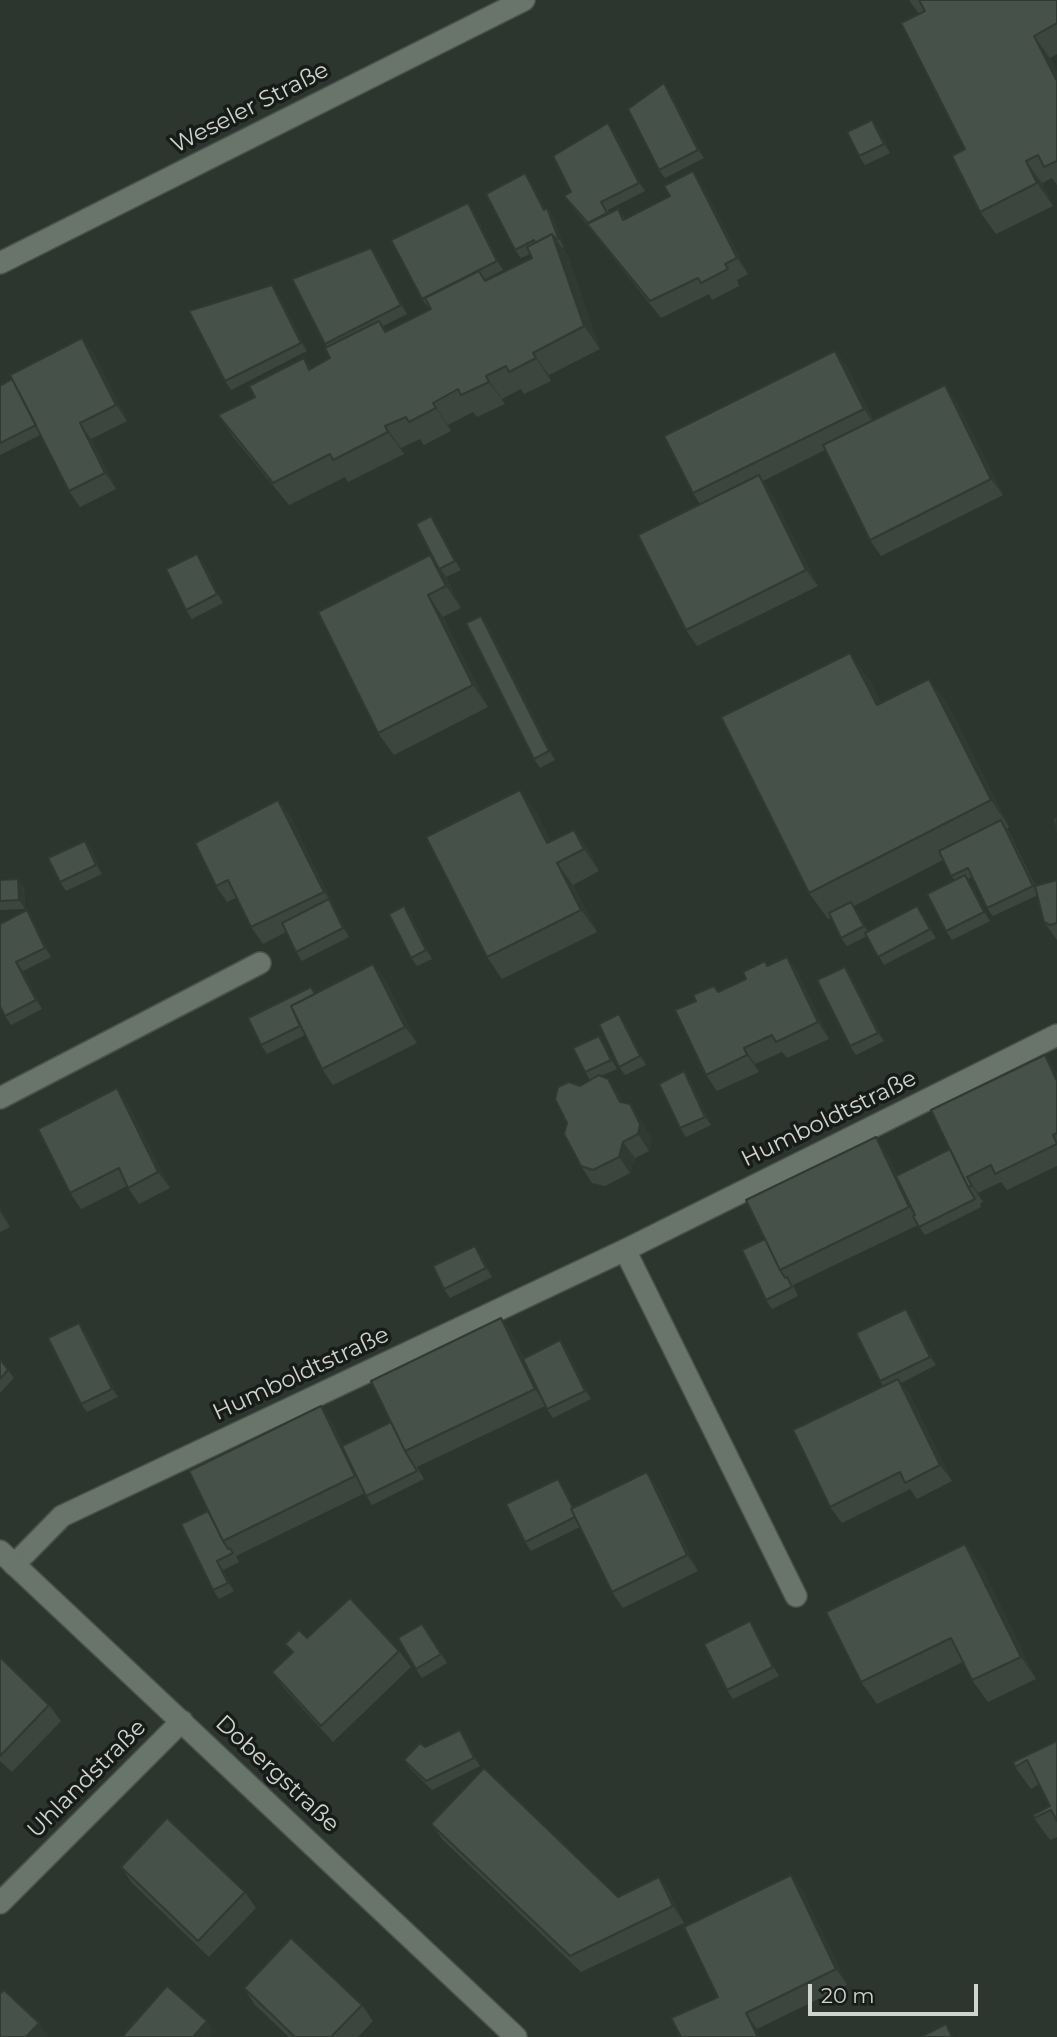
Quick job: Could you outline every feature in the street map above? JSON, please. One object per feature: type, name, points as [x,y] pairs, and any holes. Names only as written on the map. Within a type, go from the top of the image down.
[{"type":"street","name":"Weseler Straße","points":[[0,263],[524,0]]},
{"type":"street","points":[[0,1098],[260,963]]},
{"type":"street","name":"Humboldtstraße","points":[[7,1558],[62,1516],[625,1250],[1057,1035]]},
{"type":"street","points":[[625,1250],[796,1596]]},
{"type":"street","name":"Dobergstraße","points":[[7,1558],[516,2037]]},
{"type":"street","name":"Uhlandstraße","points":[[0,1903],[182,1721]]},
{"type":"building","points":[[919,0],[1057,0],[1057,23],[1034,36],[1057,81],[1057,161],[1044,167],[1038,155],[1026,161],[1037,183],[980,212],[952,156],[965,149],[901,23],[925,11]]},
{"type":"building","points":[[664,83],[698,150],[659,170],[628,109]]},
{"type":"building","points":[[872,120],[884,144],[859,156],[847,132]]},
{"type":"building","points":[[608,123],[639,183],[601,202],[607,213],[588,223],[564,196],[571,192],[553,156]]},
{"type":"building","points":[[693,171],[737,258],[725,264],[728,269],[701,283],[698,278],[650,301],[587,224],[618,209],[623,220],[670,196],[664,186]]},
{"type":"building","points":[[525,173],[544,210],[547,208],[558,238],[552,234],[515,250],[486,194]]},
{"type":"building","points":[[468,203],[497,261],[422,299],[391,240]]},
{"type":"building","points":[[552,234],[584,326],[533,353],[536,358],[509,372],[506,366],[486,376],[489,382],[461,395],[458,389],[433,403],[436,408],[409,422],[406,417],[385,426],[388,432],[333,460],[330,454],[273,483],[218,415],[255,397],[249,386],[304,358],[309,370],[330,358],[325,348],[379,321],[385,332],[431,309],[425,298],[479,271],[485,281],[532,258],[527,247]]},
{"type":"building","points":[[371,248],[401,305],[325,344],[292,279]]},
{"type":"building","points":[[272,285],[301,343],[225,381],[189,311]]},
{"type":"building","points":[[82,338],[116,405],[80,423],[105,473],[69,491],[10,375]]},
{"type":"building","points":[[835,351],[864,409],[693,493],[664,436]]},
{"type":"building","points":[[12,379],[36,425],[0,443],[0,386]]},
{"type":"building","points":[[945,385],[991,479],[870,540],[823,445]]},
{"type":"building","points":[[759,475],[806,570],[686,630],[638,535]]},
{"type":"building","points":[[431,516],[455,561],[439,569],[416,524]]},
{"type":"building","points":[[197,554],[217,594],[186,610],[166,569]]},
{"type":"building","points":[[430,555],[446,586],[428,595],[473,685],[378,733],[318,612]]},
{"type":"building","points":[[481,616],[549,751],[534,759],[466,623]]},
{"type":"building","points":[[850,653],[877,705],[929,679],[991,800],[809,893],[721,717]]},
{"type":"building","points":[[520,790],[547,843],[574,830],[584,849],[557,863],[581,910],[487,957],[426,837]]},
{"type":"building","points":[[278,800],[324,892],[251,927],[228,880],[216,886],[195,843]]},
{"type":"building","points":[[1001,820],[1033,886],[987,908],[968,868],[951,876],[939,851]]},
{"type":"building","points":[[85,841],[96,865],[60,882],[48,858]]},
{"type":"building","points":[[965,875],[984,912],[946,931],[927,894]]},
{"type":"building","points":[[18,879],[19,900],[0,901],[0,880]]},
{"type":"building","points":[[1057,880],[1057,923],[1050,925],[1044,922],[1035,886]]},
{"type":"building","points":[[329,899],[343,928],[296,952],[282,923]]},
{"type":"building","points":[[851,902],[864,926],[841,938],[829,913]]},
{"type":"building","points":[[404,906],[426,950],[411,958],[389,914]]},
{"type":"building","points":[[917,906],[930,929],[878,957],[865,933]]},
{"type":"building","points":[[27,910],[45,948],[16,962],[36,1000],[5,1016],[0,1006],[0,924]]},
{"type":"building","points":[[787,957],[818,1022],[776,1042],[772,1035],[744,1048],[747,1055],[706,1075],[675,1010],[696,1001],[693,995],[714,986],[718,992],[746,979],[743,972],[765,961],[767,966]]},
{"type":"building","points":[[373,964],[405,1027],[322,1069],[291,1006]]},
{"type":"building","points":[[845,967],[878,1033],[850,1046],[817,980]]},
{"type":"building","points":[[311,987],[315,994],[291,1006],[300,1026],[261,1045],[248,1018]]},
{"type":"building","points":[[619,1014],[640,1056],[619,1067],[599,1024]]},
{"type":"building","points":[[599,1036],[611,1060],[585,1072],[573,1048]]},
{"type":"building","points":[[1045,1055],[1057,1081],[1057,1133],[1053,1135],[1057,1144],[995,1174],[991,1165],[967,1177],[972,1186],[968,1187],[931,1110]]},
{"type":"building","points":[[684,1071],[705,1117],[680,1128],[659,1084]]},
{"type":"building","points":[[599,1075],[608,1079],[620,1102],[630,1104],[640,1124],[638,1134],[623,1142],[619,1157],[593,1170],[581,1166],[564,1134],[567,1123],[555,1099],[558,1087],[569,1082],[580,1086]]},
{"type":"building","points":[[117,1088],[158,1172],[128,1188],[119,1168],[70,1193],[38,1129]]},
{"type":"building","points":[[876,1137],[909,1207],[780,1270],[746,1200]]},
{"type":"building","points":[[950,1149],[975,1199],[919,1227],[896,1176]]},
{"type":"building","points":[[765,1239],[780,1270],[792,1287],[766,1300],[742,1250]]},
{"type":"building","points":[[475,1246],[486,1268],[444,1289],[433,1266]]},
{"type":"building","points":[[906,1309],[930,1357],[880,1381],[856,1333]]},
{"type":"building","points":[[501,1318],[535,1389],[405,1451],[371,1381]]},
{"type":"building","points":[[79,1323],[112,1389],[81,1404],[48,1338]]},
{"type":"building","points":[[560,1340],[585,1391],[547,1409],[523,1359]]},
{"type":"building","points":[[0,1359],[8,1370],[0,1379]]},
{"type":"building","points":[[898,1379],[940,1465],[905,1483],[900,1472],[830,1507],[793,1430]]},
{"type":"building","points":[[321,1406],[355,1476],[223,1541],[189,1471]]},
{"type":"building","points":[[391,1422],[417,1471],[366,1496],[342,1446]]},
{"type":"building","points":[[647,1472],[687,1555],[612,1592],[571,1509]]},
{"type":"building","points":[[558,1479],[575,1517],[525,1542],[506,1504]]},
{"type":"building","points":[[208,1511],[223,1541],[233,1553],[217,1561],[228,1583],[213,1590],[181,1524]]},
{"type":"building","points":[[965,1544],[1021,1657],[972,1680],[951,1638],[861,1682],[826,1612]]},
{"type":"building","points":[[350,1598],[399,1651],[321,1726],[272,1672],[293,1652],[285,1644],[299,1630],[307,1638]]},
{"type":"building","points":[[750,1621],[773,1667],[727,1690],[704,1644]]},
{"type":"building","points":[[422,1624],[441,1654],[416,1669],[398,1638]]},
{"type":"building","points":[[0,1657],[49,1705],[0,1756]]},
{"type":"building","points":[[460,1730],[474,1758],[426,1781],[404,1760],[420,1743],[425,1747]]},
{"type":"building","points":[[1057,1741],[1057,1821],[1051,1810],[1034,1818],[1033,1815],[1050,1806],[1027,1760],[1015,1767],[1013,1762]]},
{"type":"building","points":[[484,1768],[618,1897],[659,1877],[673,1906],[570,1956],[431,1824]]},
{"type":"building","points":[[167,1818],[245,1892],[198,1941],[121,1867]]},
{"type":"building","points":[[791,1875],[836,1969],[746,2013],[758,2037],[681,2037],[671,2018],[718,1997],[684,1927]]},
{"type":"building","points":[[291,1938],[362,2005],[331,2037],[295,2037],[244,1988]]},
{"type":"building","points":[[167,1986],[207,2021],[193,2037],[122,2037]]},
{"type":"building","points":[[4,1990],[39,2023],[26,2037],[0,2037],[0,1994]]},
{"type":"building","points":[[946,2024],[952,2037],[921,2037]]}]
